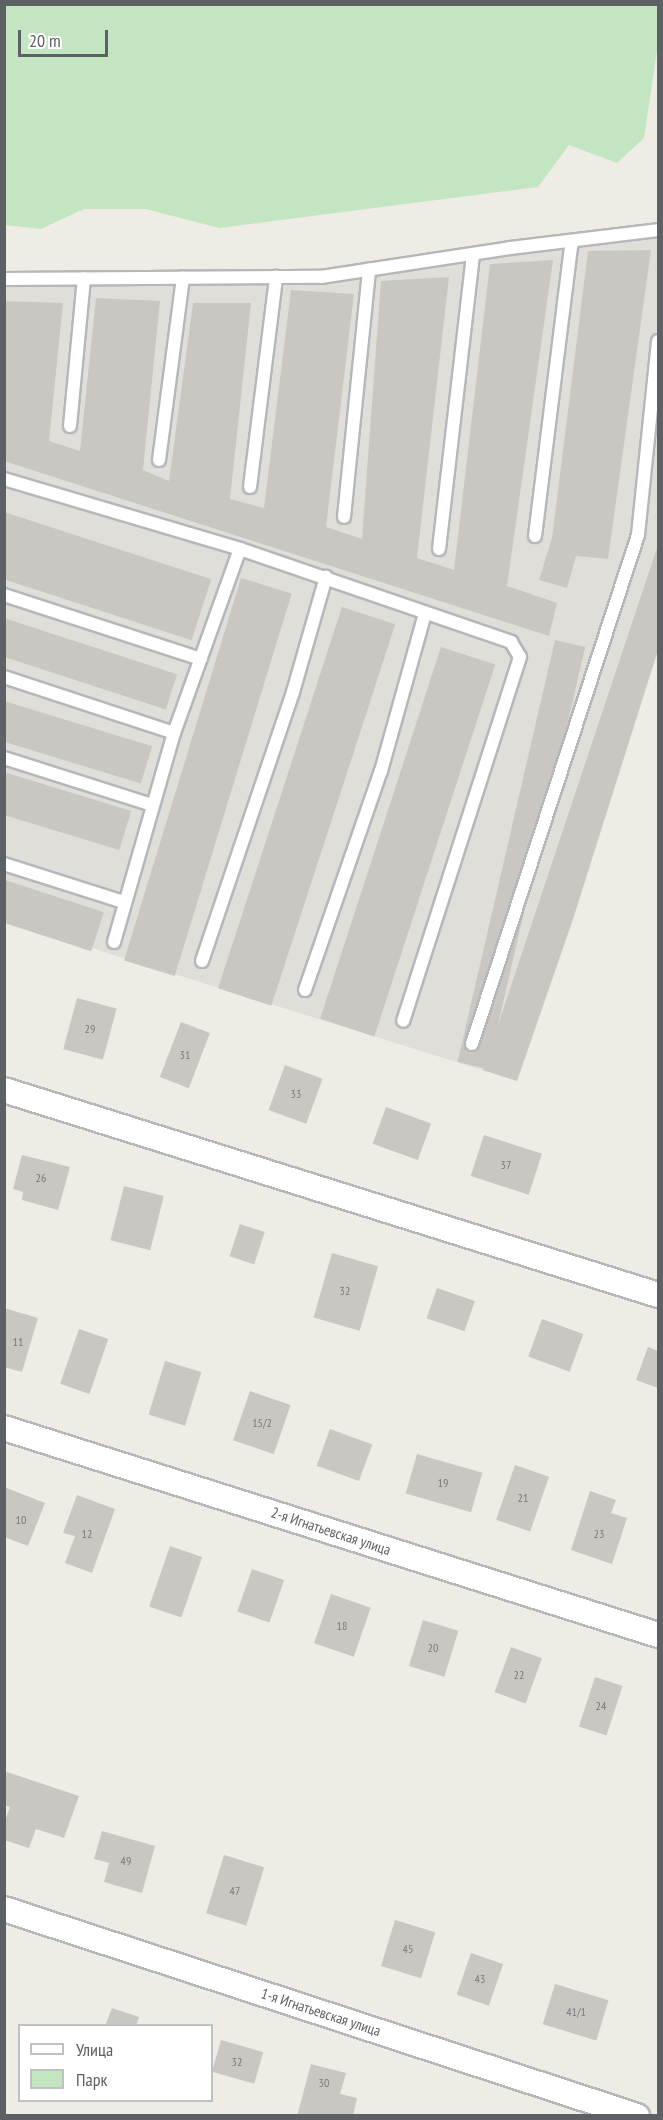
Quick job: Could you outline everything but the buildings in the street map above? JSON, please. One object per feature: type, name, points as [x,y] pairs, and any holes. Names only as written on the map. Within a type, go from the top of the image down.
[{"type":"street","points":[[4,1090],[658,1295]]},
{"type":"street","name":"2-я Игнатьевская улица","points":[[4,1428],[658,1635]]},
{"type":"street","name":"1-я Игнатьевская улица","points":[[4,1909],[637,2115]]},
{"type":"lane","points":[[4,279],[321,277],[658,230]]},
{"type":"lane","points":[[535,536],[572,241]]},
{"type":"lane","points":[[439,549],[473,255]]},
{"type":"lane","points":[[344,517],[369,269]]},
{"type":"lane","points":[[159,460],[183,278]]},
{"type":"lane","points":[[250,487],[276,278]]},
{"type":"lane","points":[[70,426],[84,279]]},
{"type":"lane","points":[[472,1044],[638,535],[658,341]]},
{"type":"lane","points":[[4,478],[240,549],[511,642],[520,657],[403,1021]]},
{"type":"lane","points":[[114,942],[174,732],[240,549]]},
{"type":"lane","points":[[202,961],[293,692],[326,578]]},
{"type":"lane","points":[[4,595],[201,659]]},
{"type":"lane","points":[[305,990],[381,771],[425,613]]},
{"type":"lane","points":[[4,677],[174,732]]},
{"type":"lane","points":[[4,758],[152,805]]},
{"type":"lane","points":[[4,864],[124,902]]},
{"type":"shaded area","points":[[658,230],[658,650],[573,919],[517,1081],[5,921],[5,279],[321,277]]},
{"type":"green space","points":[[5,4],[658,5],[658,44],[644,138],[617,163],[569,145],[538,187],[219,228],[146,209],[84,209],[41,229],[5,225]]}]
